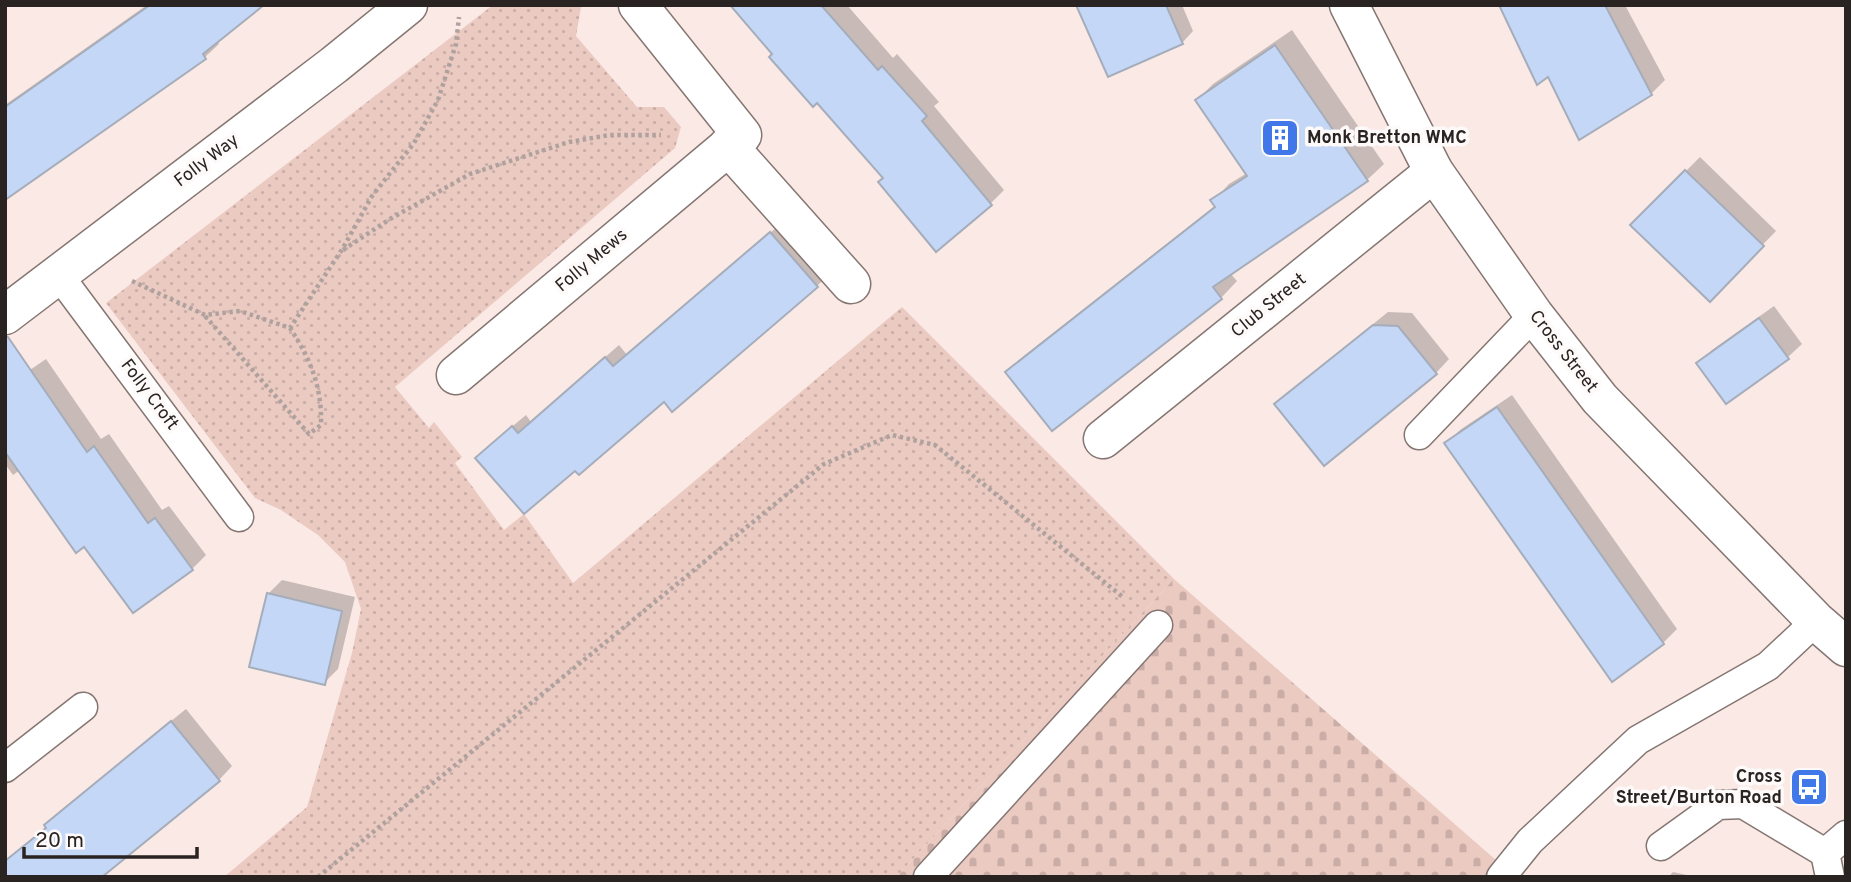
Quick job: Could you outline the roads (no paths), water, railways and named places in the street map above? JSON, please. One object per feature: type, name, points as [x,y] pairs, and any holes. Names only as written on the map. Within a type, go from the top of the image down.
[{"type":"street","name":"Folly Way","points":[[5,315],[334,65],[408,5]]},
{"type":"street","points":[[638,5],[742,135],[728,146],[851,284]]},
{"type":"street","name":"Cross Street","points":[[1349,5],[1434,172],[1534,315],[1600,399],[1816,621],[1846,647]]},
{"type":"street","name":"Folly Mews","points":[[456,375],[728,146]]},
{"type":"street","name":"Club Street","points":[[1103,439],[1434,172]]},
{"type":"lane","name":"Folly Croft","points":[[58,274],[239,517]]},
{"type":"lane","points":[[1419,435],[1534,315]]},
{"type":"lane","points":[[1502,877],[1531,841],[1639,740],[1768,666],[1816,621]]},
{"type":"lane","points":[[928,877],[1158,625]]},
{"type":"lane","points":[[5,768],[83,707]]},
{"type":"lane","points":[[1661,846],[1718,806],[1743,803],[1834,855]]},
{"type":"place","name":"Monk Bretton WMC","points":[[1280,138]]},
{"type":"place","name":"Cross Street/Burton Road","points":[[1809,787]]}]
